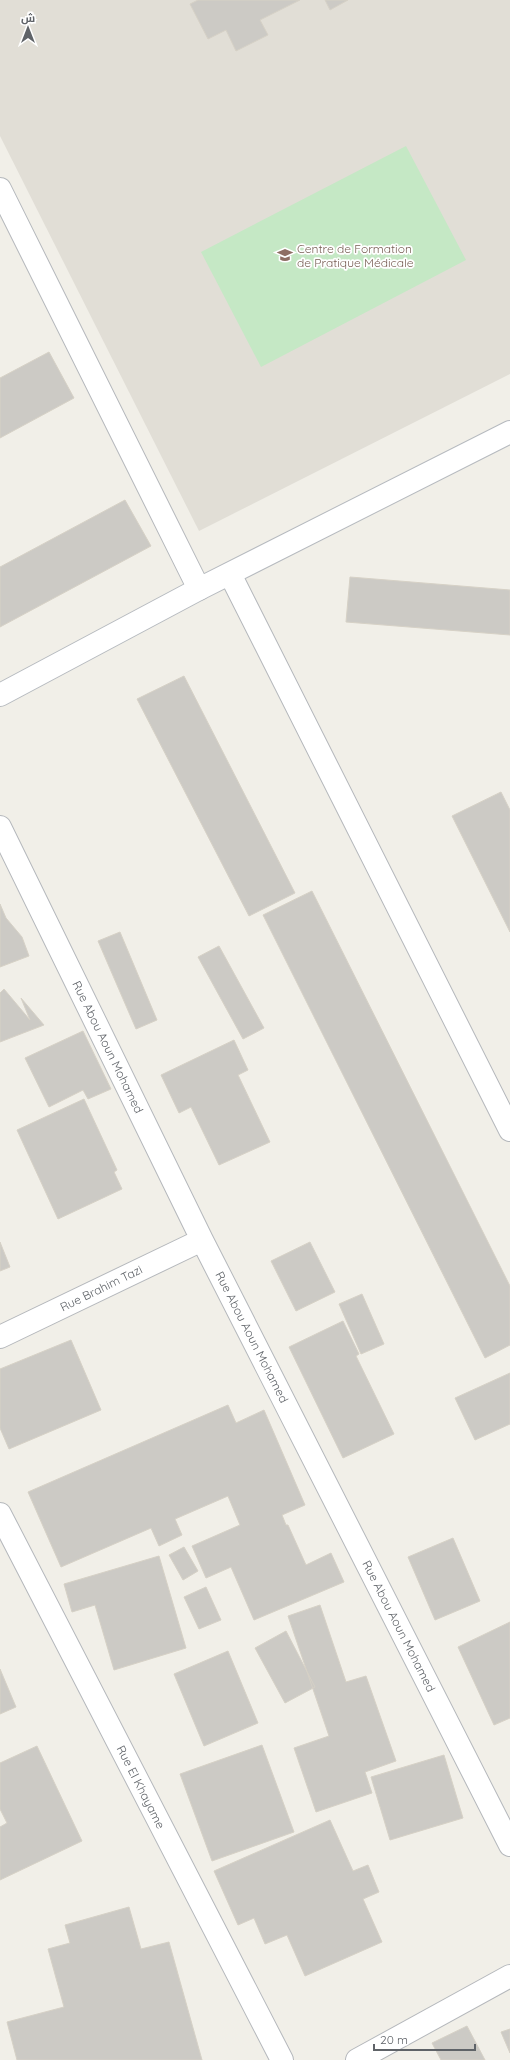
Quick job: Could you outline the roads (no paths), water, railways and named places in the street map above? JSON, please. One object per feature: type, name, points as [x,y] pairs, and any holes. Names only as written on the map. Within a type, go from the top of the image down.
[{"type":"street","points":[[0,189],[199,589]]},
{"type":"street","points":[[0,695],[199,589],[510,432]]},
{"type":"street","points":[[230,574],[510,1130]]},
{"type":"street","name":"Rue Abou Aoun Mohamed","points":[[0,827],[202,1240],[510,1845]]},
{"type":"street","name":"Rue Brahim Tazi","points":[[0,1337],[202,1240]]},
{"type":"street","name":"Rue El Khayame","points":[[0,1514],[282,2060]]},
{"type":"street","points":[[357,2060],[510,1976]]},
{"type":"place","name":"Centre de Formation de Pratique Médicale","points":[[285,255]]}]
